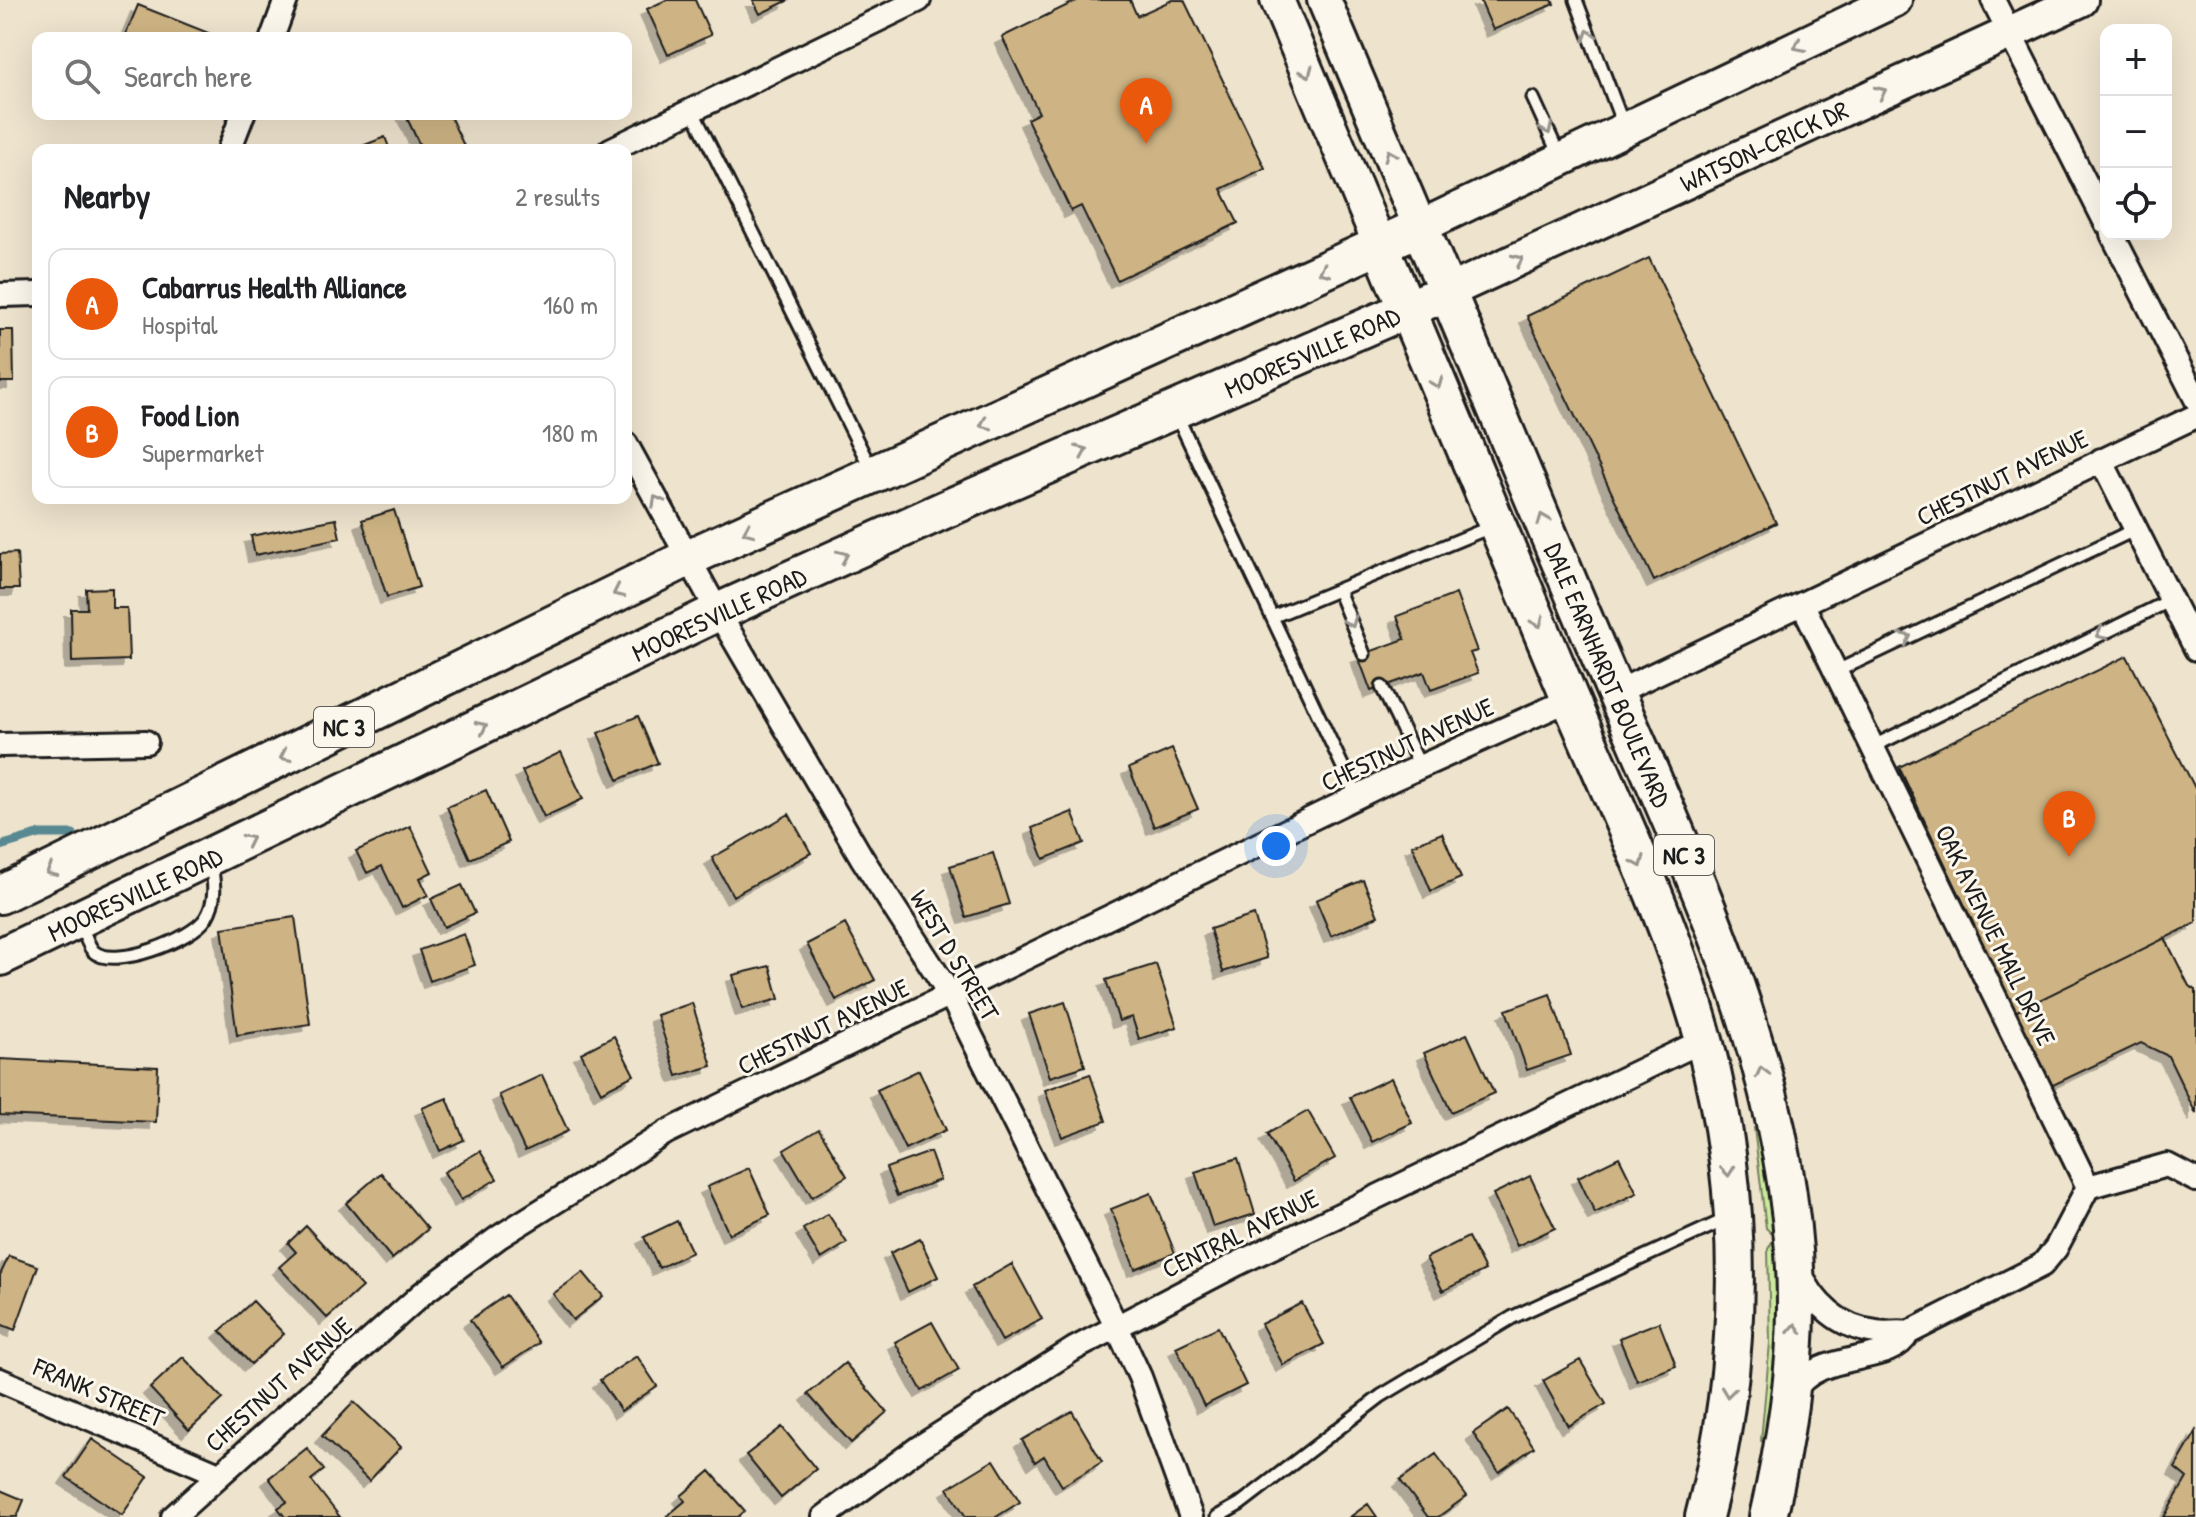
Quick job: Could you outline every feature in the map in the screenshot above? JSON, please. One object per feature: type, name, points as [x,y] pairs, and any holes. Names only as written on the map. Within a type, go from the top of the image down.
[{"type":"main road","name":"DALE EARNHARDT BOULEVARD","points":[[1277,0],[1662,917],[1704,1040],[1723,1131],[1732,1217],[1734,1287],[1729,1377],[1720,1442],[1704,1517]]},
{"type":"main road","name":"DALE EARNHARDT BOULEVARD","points":[[1324,0],[1706,908],[1747,1018],[1780,1151],[1795,1256],[1796,1310],[1788,1405],[1768,1517]]},
{"type":"main road","points":[[688,558],[1420,227],[1895,0]]},
{"type":"main road","name":"WATSON-CRICK DR","points":[[1447,292],[2081,0]]},
{"type":"main road","name":"MOORESVILLE ROAD","points":[[0,957],[210,859],[718,612],[946,509],[1447,292]]},
{"type":"main road","name":"NC 3","points":[[0,895],[688,558]]},
{"type":"street","points":[[274,32],[286,0]]},
{"type":"street","points":[[622,144],[919,0]]},
{"type":"street","points":[[1993,0],[2100,211]]},
{"type":"street","points":[[231,144],[241,120]]},
{"type":"street","points":[[2115,240],[2196,399]]},
{"type":"street","points":[[0,295],[32,294]]},
{"type":"street","name":"CHESTNUT AVENUE","points":[[1615,693],[2196,416]]},
{"type":"street","name":"WEST D STREET","points":[[632,455],[718,612],[862,858],[951,996],[1117,1327],[1140,1377],[1191,1517]]},
{"type":"street","points":[[2101,460],[2196,649]]},
{"type":"street","name":"OAK AVENUE MALL DRIVE","points":[[1803,605],[2088,1187]]},
{"type":"street","name":"CHESTNUT AVENUE","points":[[173,1517],[423,1293],[499,1237],[667,1132],[1420,766],[1571,699]]},
{"type":"street","points":[[0,745],[146,742]]},
{"type":"street","name":"CENTRAL AVENUE","points":[[824,1517],[918,1448],[1074,1349],[1237,1264],[1704,1040]]},
{"type":"street","points":[[1795,1256],[1807,1288],[1830,1313],[1862,1329],[1908,1333],[2042,1265],[2056,1248],[2088,1187],[2167,1165],[2196,1180]]},
{"type":"street","points":[[1788,1405],[1799,1383],[1814,1370],[1893,1347],[1908,1333]]},
{"type":"street","name":"FRANK STREET","points":[[0,1380],[219,1474]]},
{"type":"lane","points":[[1576,0],[1625,129]]},
{"type":"lane","points":[[1533,98],[1561,160]]},
{"type":"lane","points":[[692,110],[873,474]]},
{"type":"lane","points":[[1175,412],[1357,797]]},
{"type":"lane","points":[[1272,617],[1497,524]]},
{"type":"lane","points":[[1835,672],[2136,529]]},
{"type":"lane","points":[[1338,590],[1364,654]]},
{"type":"lane","points":[[1872,747],[2171,600]]},
{"type":"lane","points":[[1382,687],[1420,766]]},
{"type":"lane","points":[[80,921],[93,950],[106,958],[122,959],[188,935],[206,918],[215,894],[210,859]]},
{"type":"lane","points":[[1217,1517],[1240,1504],[1381,1396],[1513,1317],[1732,1217]]},
{"type":"green space","points":[[1758,1127],[1775,1230],[1771,1233],[1766,1228],[1754,1128]]},
{"type":"green space","points":[[1773,1240],[1780,1314],[1765,1443],[1761,1441],[1770,1343],[1768,1249]]},
{"type":"building","points":[[666,0],[695,0],[711,35],[668,55],[647,9]]},
{"type":"building","points":[[753,0],[789,0],[760,14]]},
{"type":"building","points":[[1078,0],[1130,0],[1137,16],[1172,0],[1184,0],[1265,168],[1221,189],[1238,223],[1117,280],[1081,206],[1071,211],[1027,119],[1039,113],[1002,37]]},
{"type":"building","points":[[1480,0],[1552,0],[1554,4],[1493,30]]},
{"type":"building","points":[[138,5],[206,32],[127,32]]},
{"type":"building","points":[[408,120],[452,120],[463,144],[419,144]]},
{"type":"building","points":[[385,137],[388,144],[367,144]]},
{"type":"building","points":[[1649,258],[1776,523],[1654,581],[1527,316]]},
{"type":"building","points":[[0,330],[13,330],[14,382],[0,382]]},
{"type":"building","points":[[394,510],[419,587],[387,597],[362,520]]},
{"type":"building","points":[[336,519],[340,538],[255,555],[251,536]]},
{"type":"building","points":[[17,553],[19,589],[0,589],[0,554]]},
{"type":"building","points":[[112,588],[112,608],[127,608],[129,660],[72,662],[71,609],[87,609],[86,589]]},
{"type":"building","points":[[1456,594],[1477,651],[1470,653],[1478,673],[1431,690],[1424,672],[1371,691],[1358,656],[1405,639],[1397,616]]},
{"type":"building","points":[[2127,656],[2196,790],[2196,923],[2015,1012],[1899,767]]},
{"type":"building","points":[[638,716],[658,763],[618,780],[598,733]]},
{"type":"building","points":[[1172,749],[1198,809],[1154,827],[1129,768]]},
{"type":"building","points":[[561,752],[583,799],[544,817],[522,771]]},
{"type":"building","points":[[486,790],[509,842],[470,859],[447,807]]},
{"type":"building","points":[[1072,812],[1084,843],[1044,859],[1032,828]]},
{"type":"building","points":[[789,814],[811,853],[733,896],[712,858]]},
{"type":"building","points":[[410,826],[432,872],[420,878],[428,895],[402,908],[382,866],[367,873],[356,851]]},
{"type":"building","points":[[1442,833],[1461,878],[1431,891],[1412,845]]},
{"type":"building","points":[[993,853],[1009,904],[966,917],[950,866]]},
{"type":"building","points":[[1363,880],[1378,916],[1331,936],[1316,900]]},
{"type":"building","points":[[462,885],[475,913],[444,927],[431,899]]},
{"type":"building","points":[[1254,915],[1267,958],[1223,972],[1210,929]]},
{"type":"building","points":[[295,917],[310,1024],[237,1035],[222,928]]},
{"type":"building","points":[[845,924],[875,980],[836,1000],[807,944]]},
{"type":"building","points":[[464,934],[475,965],[430,981],[419,950]]},
{"type":"building","points":[[2165,938],[2189,986],[2196,990],[2196,1114],[2168,1056],[2141,1043],[2051,1086],[2015,1012]]},
{"type":"building","points":[[1156,964],[1177,1027],[1139,1039],[1132,1017],[1119,1021],[1106,980]]},
{"type":"building","points":[[770,966],[779,999],[742,1009],[733,975]]},
{"type":"building","points":[[1550,994],[1571,1055],[1527,1070],[1506,1010]]},
{"type":"building","points":[[1065,1002],[1085,1066],[1050,1077],[1029,1014]]},
{"type":"building","points":[[692,1003],[712,1066],[677,1076],[657,1015]]},
{"type":"building","points":[[1467,1034],[1494,1093],[1451,1112],[1424,1053]]},
{"type":"building","points":[[614,1036],[634,1075],[601,1092],[581,1053]]},
{"type":"building","points":[[0,1059],[158,1067],[156,1122],[0,1115]]},
{"type":"building","points":[[919,1070],[946,1130],[905,1149],[877,1090]]},
{"type":"building","points":[[1090,1074],[1106,1121],[1062,1137],[1045,1090]]},
{"type":"building","points":[[542,1075],[568,1131],[525,1151],[499,1095]]},
{"type":"building","points":[[1391,1078],[1412,1123],[1372,1142],[1350,1097]]},
{"type":"building","points":[[447,1098],[464,1140],[440,1151],[422,1108]]},
{"type":"building","points":[[1308,1111],[1335,1158],[1294,1181],[1267,1134]]},
{"type":"building","points":[[819,1129],[847,1176],[812,1197],[784,1150]]},
{"type":"building","points":[[480,1151],[497,1179],[461,1200],[444,1172]]},
{"type":"building","points":[[930,1152],[940,1180],[897,1196],[886,1168]]},
{"type":"building","points":[[1619,1157],[1637,1193],[1595,1213],[1578,1177]]},
{"type":"building","points":[[1238,1158],[1255,1214],[1213,1227],[1195,1172]]},
{"type":"building","points":[[749,1168],[770,1215],[729,1234],[707,1187]]},
{"type":"building","points":[[381,1173],[428,1229],[392,1259],[346,1203]]},
{"type":"building","points":[[1530,1176],[1555,1228],[1517,1246],[1493,1194]]},
{"type":"building","points":[[1151,1193],[1175,1253],[1135,1269],[1111,1209]]},
{"type":"building","points":[[828,1214],[847,1243],[821,1259],[803,1229]]},
{"type":"building","points":[[677,1221],[692,1252],[659,1268],[644,1237]]},
{"type":"building","points":[[306,1226],[362,1287],[327,1318],[279,1267],[296,1252],[288,1243]]},
{"type":"building","points":[[1468,1237],[1485,1270],[1443,1291],[1426,1258]]},
{"type":"building","points":[[920,1239],[938,1277],[908,1292],[890,1253]]},
{"type":"building","points":[[9,1256],[38,1266],[15,1330],[0,1324],[0,1275]]},
{"type":"building","points":[[1012,1264],[1042,1319],[1002,1341],[972,1287]]},
{"type":"building","points":[[583,1272],[603,1296],[573,1320],[553,1294]]},
{"type":"building","points":[[506,1295],[539,1343],[503,1367],[470,1320]]},
{"type":"building","points":[[253,1301],[284,1334],[251,1364],[220,1331]]},
{"type":"building","points":[[1302,1303],[1324,1344],[1283,1365],[1261,1324]]},
{"type":"building","points":[[932,1322],[959,1370],[922,1391],[895,1342]]},
{"type":"building","points":[[1659,1322],[1676,1366],[1637,1381],[1619,1338]]},
{"type":"building","points":[[1218,1327],[1246,1385],[1204,1406],[1176,1347]]},
{"type":"building","points":[[637,1356],[657,1386],[621,1411],[600,1380]]},
{"type":"building","points":[[183,1357],[223,1399],[189,1430],[150,1388]]},
{"type":"building","points":[[1580,1360],[1606,1404],[1568,1426],[1543,1381]]},
{"type":"building","points":[[845,1363],[887,1412],[851,1443],[808,1394]]},
{"type":"building","points":[[354,1402],[401,1447],[369,1481],[322,1436]]},
{"type":"building","points":[[1508,1409],[1534,1447],[1499,1472],[1473,1433]]},
{"type":"building","points":[[1072,1411],[1102,1462],[1062,1486],[1044,1456],[1035,1462],[1022,1440]]},
{"type":"building","points":[[782,1427],[816,1469],[781,1498],[746,1455]]},
{"type":"building","points":[[2196,1432],[2196,1517],[2164,1517],[2187,1478],[2175,1468]]},
{"type":"building","points":[[92,1439],[148,1477],[122,1515],[66,1477]]},
{"type":"building","points":[[307,1448],[324,1470],[311,1480],[340,1517],[285,1517],[278,1508],[287,1502],[269,1478]]},
{"type":"building","points":[[1436,1454],[1467,1496],[1438,1517],[1428,1517],[1400,1480]]},
{"type":"building","points":[[994,1460],[1020,1502],[996,1517],[966,1517],[948,1488]]},
{"type":"building","points":[[710,1471],[745,1511],[738,1517],[666,1517],[685,1501],[681,1496]]},
{"type":"building","points":[[0,1490],[24,1500],[17,1517],[0,1517]]},
{"type":"building","points":[[1368,1504],[1377,1517],[1350,1517]]},
{"type":"waterway","points":[[0,846],[40,834],[73,834]]},
{"type":"place","name":"Cabarrus Health Alliance","points":[[1146,144]]},
{"type":"place","name":"Food Lion","points":[[2069,857]]}]
